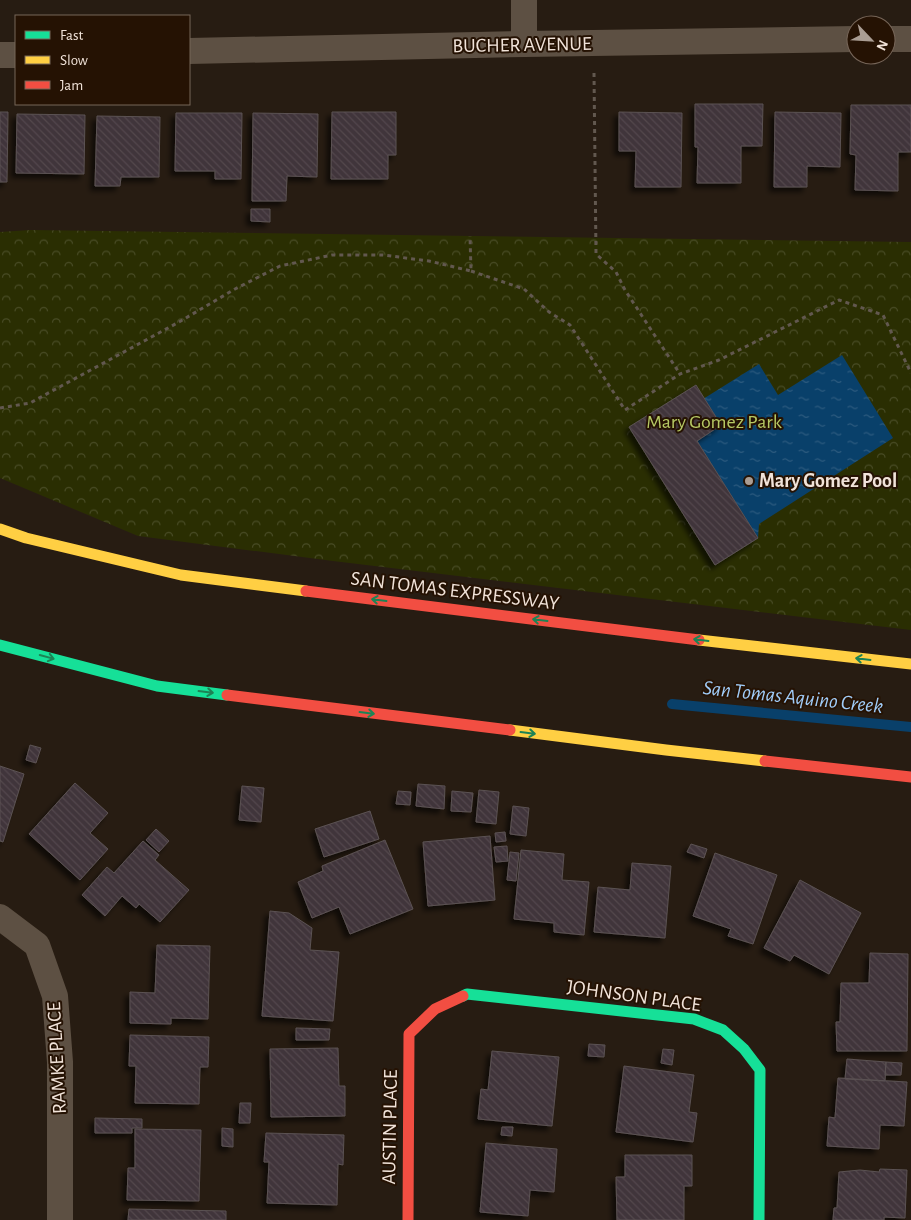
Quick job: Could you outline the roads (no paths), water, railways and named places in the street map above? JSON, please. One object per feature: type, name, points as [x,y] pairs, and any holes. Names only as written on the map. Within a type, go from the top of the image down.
[{"type":"main road","points":[[0,525],[26,538]]},
{"type":"main road","name":"SAN TOMAS EXPRESSWAY","points":[[0,529],[26,538],[181,575],[661,636],[911,664]]},
{"type":"main road","points":[[0,645],[157,686]]},
{"type":"main road","points":[[39,667],[157,686],[666,750],[911,777]]},
{"type":"main road","name":"JOHNSON PLACE","points":[[409,1034],[435,1009],[467,994],[694,1019],[723,1030],[744,1049],[760,1070],[759,1220]]},
{"type":"main road","name":"AUSTIN PLACE","points":[[408,1220],[409,1034]]},
{"type":"street","points":[[524,0],[524,44]]},
{"type":"street","points":[[896,39],[911,38]]},
{"type":"street","name":"BUCHER AVENUE","points":[[190,52],[846,39]]},
{"type":"street","points":[[0,55],[15,55]]},
{"type":"street","name":"RAMKE PLACE","points":[[0,916],[37,945],[55,996],[60,1062],[60,1220]]},
{"type":"water","name":"Mary Gomez Pool","points":[[842,355],[893,438],[759,524],[758,538],[722,560],[644,436],[759,364],[778,395]]},
{"type":"waterway","name":"San Tomas Aquino Creek","points":[[672,704],[911,727]]},
{"type":"place","name":"Mary Gomez Pool","points":[[749,481]]},
{"type":"park label","name":"Mary Gomez Park","points":[[714,422]]}]
